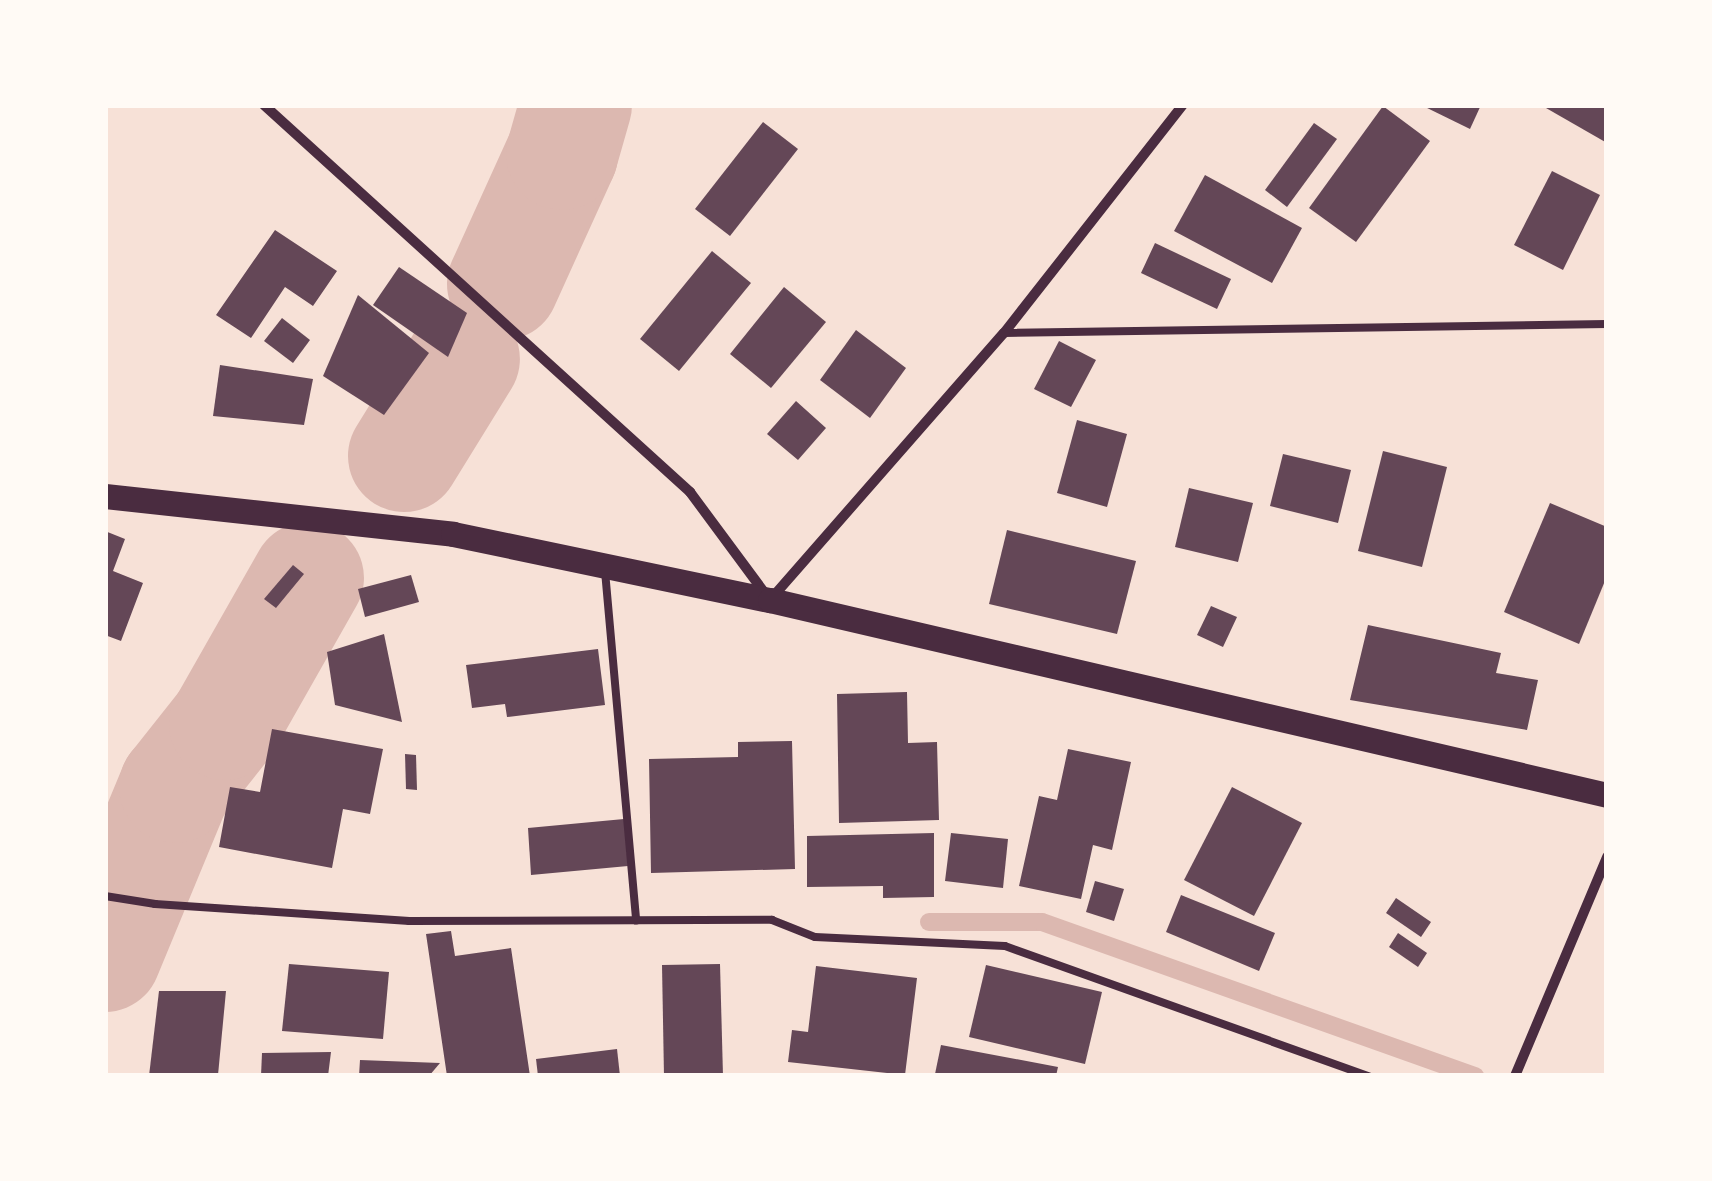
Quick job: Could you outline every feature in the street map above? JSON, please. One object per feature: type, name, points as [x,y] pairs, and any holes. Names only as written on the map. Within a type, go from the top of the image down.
[{"type":"main road","points":[[105,496],[453,534],[770,600],[1607,795]]},
{"type":"street","points":[[271,107],[690,492],[770,600],[1004,333],[1182,105]]},
{"type":"street","points":[[1515,1076],[1607,857]]},
{"type":"lane","points":[[1004,333],[1607,324]]},
{"type":"lane","points":[[604,566],[636,921]]},
{"type":"lane","points":[[105,896],[156,904],[409,922],[772,920],[815,937],[1005,946],[1368,1076]]},
{"type":"building","points":[[1421,105],[1481,105],[1470,129]]},
{"type":"building","points":[[1607,105],[1607,143],[1546,108]]},
{"type":"building","points":[[1383,106],[1430,141],[1356,242],[1309,208]]},
{"type":"building","points":[[763,122],[798,149],[730,236],[695,209]]},
{"type":"building","points":[[1314,123],[1337,139],[1287,207],[1265,190]]},
{"type":"building","points":[[1552,171],[1600,195],[1563,270],[1514,245]]},
{"type":"building","points":[[1205,175],[1302,228],[1272,283],[1174,231]]},
{"type":"building","points":[[275,230],[337,271],[313,306],[285,287],[251,338],[216,315]]},
{"type":"building","points":[[1155,243],[1231,279],[1217,309],[1141,273]]},
{"type":"building","points":[[712,251],[751,283],[679,371],[640,339]]},
{"type":"building","points":[[399,267],[467,313],[448,357],[373,305]]},
{"type":"building","points":[[784,287],[826,322],[771,388],[730,354]]},
{"type":"building","points":[[358,295],[429,353],[384,415],[323,376]]},
{"type":"building","points":[[282,318],[310,340],[293,363],[264,341]]},
{"type":"building","points":[[856,330],[906,368],[870,418],[820,380]]},
{"type":"building","points":[[1059,341],[1096,360],[1071,407],[1034,389]]},
{"type":"building","points":[[220,365],[313,379],[304,425],[213,416]]},
{"type":"building","points":[[796,401],[826,428],[798,460],[767,434]]},
{"type":"building","points":[[1077,420],[1127,434],[1107,507],[1057,493]]},
{"type":"building","points":[[1383,451],[1447,467],[1422,567],[1358,551]]},
{"type":"building","points":[[1283,454],[1351,470],[1338,523],[1270,506]]},
{"type":"building","points":[[1189,488],[1253,503],[1238,562],[1175,547]]},
{"type":"building","points":[[1550,503],[1607,527],[1607,576],[1579,644],[1504,612]]},
{"type":"building","points":[[1007,530],[1136,561],[1117,634],[989,604]]},
{"type":"building","points":[[105,531],[125,539],[113,571],[143,583],[121,641],[105,635]]},
{"type":"building","points":[[293,565],[304,574],[276,608],[264,599]]},
{"type":"building","points":[[411,575],[419,602],[365,617],[358,589]]},
{"type":"building","points":[[1211,606],[1237,617],[1223,647],[1197,635]]},
{"type":"building","points":[[1368,625],[1501,653],[1496,673],[1538,680],[1527,730],[1350,700]]},
{"type":"building","points":[[384,634],[402,722],[335,705],[327,652]]},
{"type":"building","points":[[598,649],[605,705],[507,717],[505,704],[472,708],[466,665]]},
{"type":"building","points":[[907,692],[908,743],[937,742],[939,820],[839,823],[837,694]]},
{"type":"building","points":[[272,729],[383,749],[370,814],[343,809],[332,868],[219,847],[230,787],[260,792]]},
{"type":"building","points":[[792,741],[795,869],[651,873],[649,759],[738,757],[738,742]]},
{"type":"building","points":[[1068,749],[1131,762],[1112,850],[1093,845],[1081,899],[1019,886],[1039,796],[1057,800]]},
{"type":"building","points":[[405,754],[416,755],[417,790],[406,789]]},
{"type":"building","points":[[1232,787],[1302,823],[1254,916],[1184,880]]},
{"type":"building","points":[[624,819],[628,866],[531,875],[528,828]]},
{"type":"building","points":[[934,833],[934,897],[883,898],[883,886],[807,887],[807,836]]},
{"type":"building","points":[[951,833],[1008,839],[1003,888],[945,881]]},
{"type":"building","points":[[1095,881],[1124,889],[1114,921],[1086,912]]},
{"type":"building","points":[[1181,895],[1275,933],[1259,971],[1166,932]]},
{"type":"building","points":[[1396,898],[1431,922],[1421,937],[1386,913]]},
{"type":"building","points":[[451,931],[455,956],[511,948],[530,1076],[447,1076],[426,934]]},
{"type":"building","points":[[1398,933],[1427,953],[1418,967],[1389,947]]},
{"type":"building","points":[[289,964],[389,972],[383,1039],[282,1031]]},
{"type":"building","points":[[720,964],[723,1076],[664,1076],[662,965]]},
{"type":"building","points":[[986,965],[1102,992],[1085,1064],[969,1037]]},
{"type":"building","points":[[816,966],[917,978],[905,1075],[788,1062],[792,1030],[808,1032]]},
{"type":"building","points":[[159,991],[226,991],[218,1075],[149,1076]]},
{"type":"building","points":[[941,1045],[1058,1067],[1056,1076],[935,1074]]},
{"type":"building","points":[[617,1049],[620,1076],[538,1076],[536,1059]]},
{"type":"building","points":[[331,1052],[328,1076],[261,1076],[262,1053]]},
{"type":"building","points":[[360,1060],[440,1063],[429,1076],[359,1076]]},
{"type":"waterway","points":[[503,284],[562,154],[576,105]]},
{"type":"waterway","points":[[404,456],[464,359]]},
{"type":"waterway","points":[[105,956],[175,787],[225,724],[308,578]]},
{"type":"waterway","points":[[929,922],[1042,922],[1475,1076]]}]
